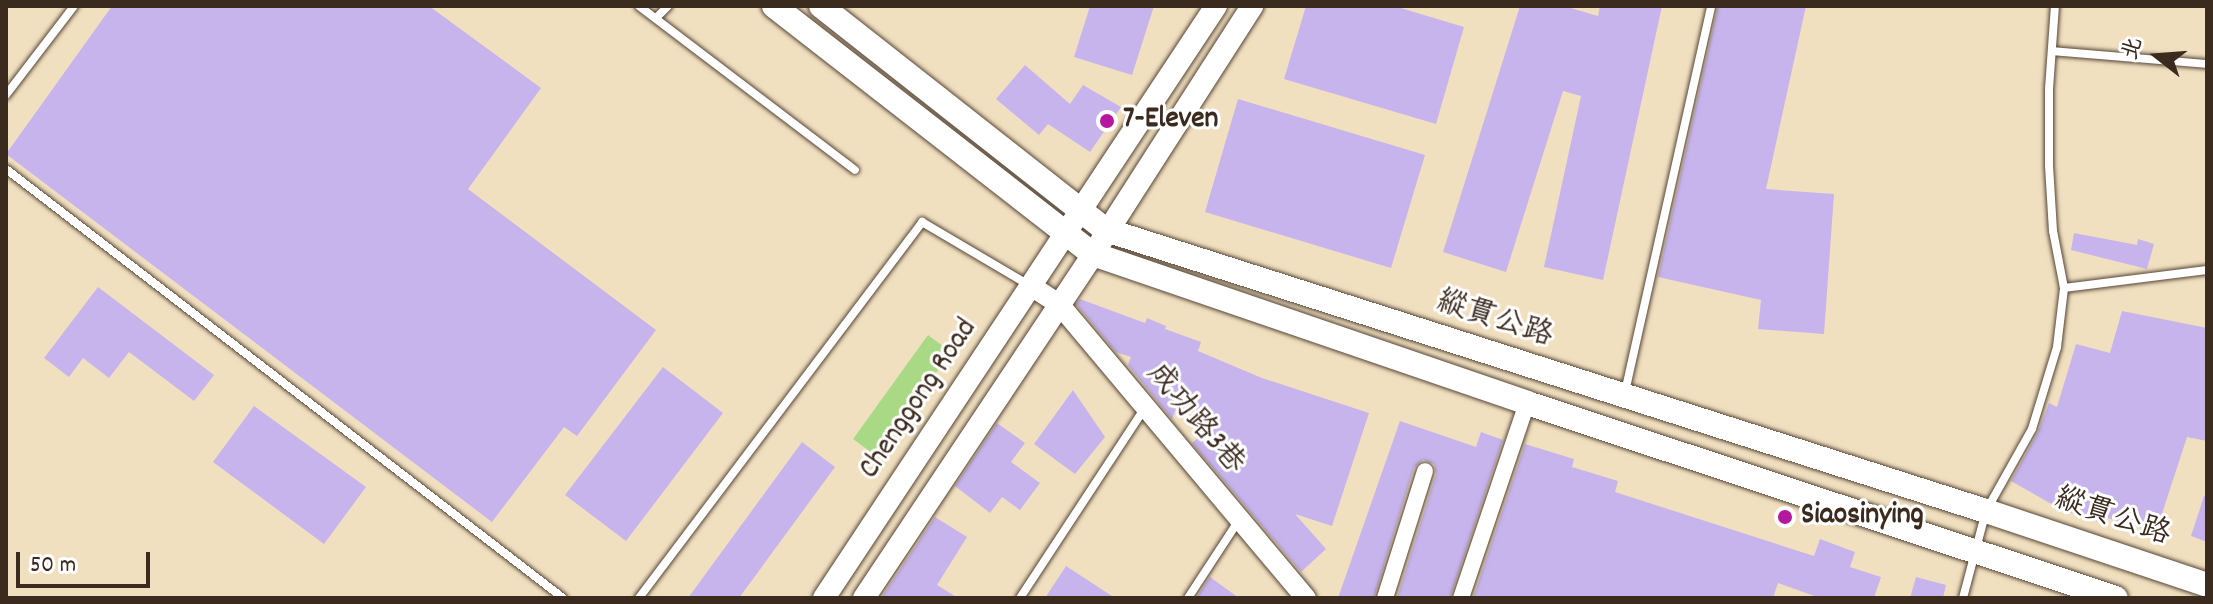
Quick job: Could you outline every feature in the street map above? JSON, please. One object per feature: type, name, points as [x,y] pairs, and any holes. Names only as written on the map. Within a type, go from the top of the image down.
[{"type":"main road","points":[[774,6],[1093,254],[1527,403],[2116,598]]},
{"type":"main road","name":"縱貫公路","points":[[821,6],[1106,230],[1986,511],[2207,585]]},
{"type":"main road","name":"Chenggong Road","points":[[824,598],[1216,6]]},
{"type":"main road","name":"Chenggong Road","points":[[864,598],[1093,254],[1252,6]]},
{"type":"street","name":"成功路3巷","points":[[1031,286],[1059,304],[1144,409],[1306,598]]},
{"type":"street","points":[[1461,598],[1527,403]]},
{"type":"street","points":[[1385,598],[1425,471]]},
{"type":"lane","points":[[6,95],[74,6]]},
{"type":"lane","points":[[639,6],[855,170]]},
{"type":"lane","points":[[656,18],[668,6]]},
{"type":"lane","points":[[1624,395],[1711,6]]},
{"type":"lane","points":[[1963,598],[1986,511],[2032,429],[2057,347],[2064,288],[2053,231],[2049,166],[2055,6]]},
{"type":"lane","points":[[2052,51],[2207,64]]},
{"type":"lane","points":[[6,169],[563,598]]},
{"type":"lane","points":[[639,598],[922,222],[1031,286]]},
{"type":"lane","points":[[2064,288],[2207,270]]},
{"type":"lane","points":[[1020,598],[1144,409]]},
{"type":"lane","points":[[1188,598],[1239,520]]},
{"type":"green space","points":[[928,335],[951,352],[876,456],[853,439]]},
{"type":"building","points":[[112,6],[429,6],[541,88],[468,189],[656,330],[577,436],[564,427],[492,522],[6,154]]},
{"type":"building","points":[[1090,6],[1154,6],[1132,75],[1074,57]]},
{"type":"building","points":[[1306,6],[1394,6],[1464,27],[1436,124],[1284,79]]},
{"type":"building","points":[[1520,6],[1564,6],[1598,16],[1600,6],[1662,6],[1603,280],[1544,267],[1581,96],[1563,91],[1506,272],[1443,252]]},
{"type":"building","points":[[1718,6],[1806,6],[1766,189],[1834,194],[1824,334],[1758,329],[1761,300],[1658,277]]},
{"type":"building","points":[[1025,65],[1070,104],[1083,85],[1121,107],[1090,152],[1048,124],[1039,135],[996,99]]},
{"type":"building","points":[[1238,99],[1425,155],[1391,268],[1205,212]]},
{"type":"building","points":[[2074,233],[2137,245],[2138,239],[2154,244],[2147,269],[2071,250]]},
{"type":"building","points":[[98,287],[214,375],[194,401],[129,352],[109,378],[83,358],[69,377],[44,358]]},
{"type":"building","points":[[1080,299],[1145,323],[1147,318],[1166,326],[1165,329],[1201,342],[1198,351],[1262,378],[1369,413],[1332,526],[1295,514],[1326,549],[1301,572],[1192,443],[1219,420],[1177,406],[1172,419],[1128,365],[1131,357],[1116,352],[1076,304]]},
{"type":"building","points":[[2122,311],[2207,328],[2207,441],[2187,437],[2156,532],[2104,517],[2102,523],[2062,510],[2011,481],[2038,432],[2049,403],[2057,407],[2076,344],[2110,353]]},
{"type":"building","points":[[663,367],[723,413],[626,541],[565,495]]},
{"type":"building","points":[[1073,390],[1105,437],[1075,474],[1034,444]]},
{"type":"building","points":[[254,406],[366,487],[324,544],[213,462]]},
{"type":"building","points":[[1400,421],[1476,447],[1481,432],[1503,440],[1450,598],[1397,598],[1436,474],[1434,464],[1423,460],[1414,468],[1374,598],[1338,598]]},
{"type":"building","points":[[997,423],[1025,443],[1011,462],[1040,483],[1020,510],[1002,497],[990,513],[955,486]]},
{"type":"building","points":[[802,442],[835,467],[739,598],[688,598]]},
{"type":"building","points":[[1525,444],[1574,459],[1572,467],[1618,481],[1615,492],[1814,556],[1820,539],[1855,552],[1850,567],[1881,577],[1874,598],[1820,598],[1778,583],[1773,598],[1473,598]]},
{"type":"building","points":[[2204,496],[2207,497],[2207,542],[2191,536]]},
{"type":"building","points":[[935,517],[967,537],[937,585],[958,598],[881,598]]},
{"type":"building","points":[[1066,566],[1115,598],[1045,598]]},
{"type":"building","points":[[1210,577],[1239,598],[1196,598]]},
{"type":"building","points":[[1916,577],[1946,585],[1943,598],[1910,598]]},
{"type":"place","name":"7-Eleven","points":[[1107,121]]},
{"type":"place","name":"Siaosinying","points":[[1785,517]]}]
